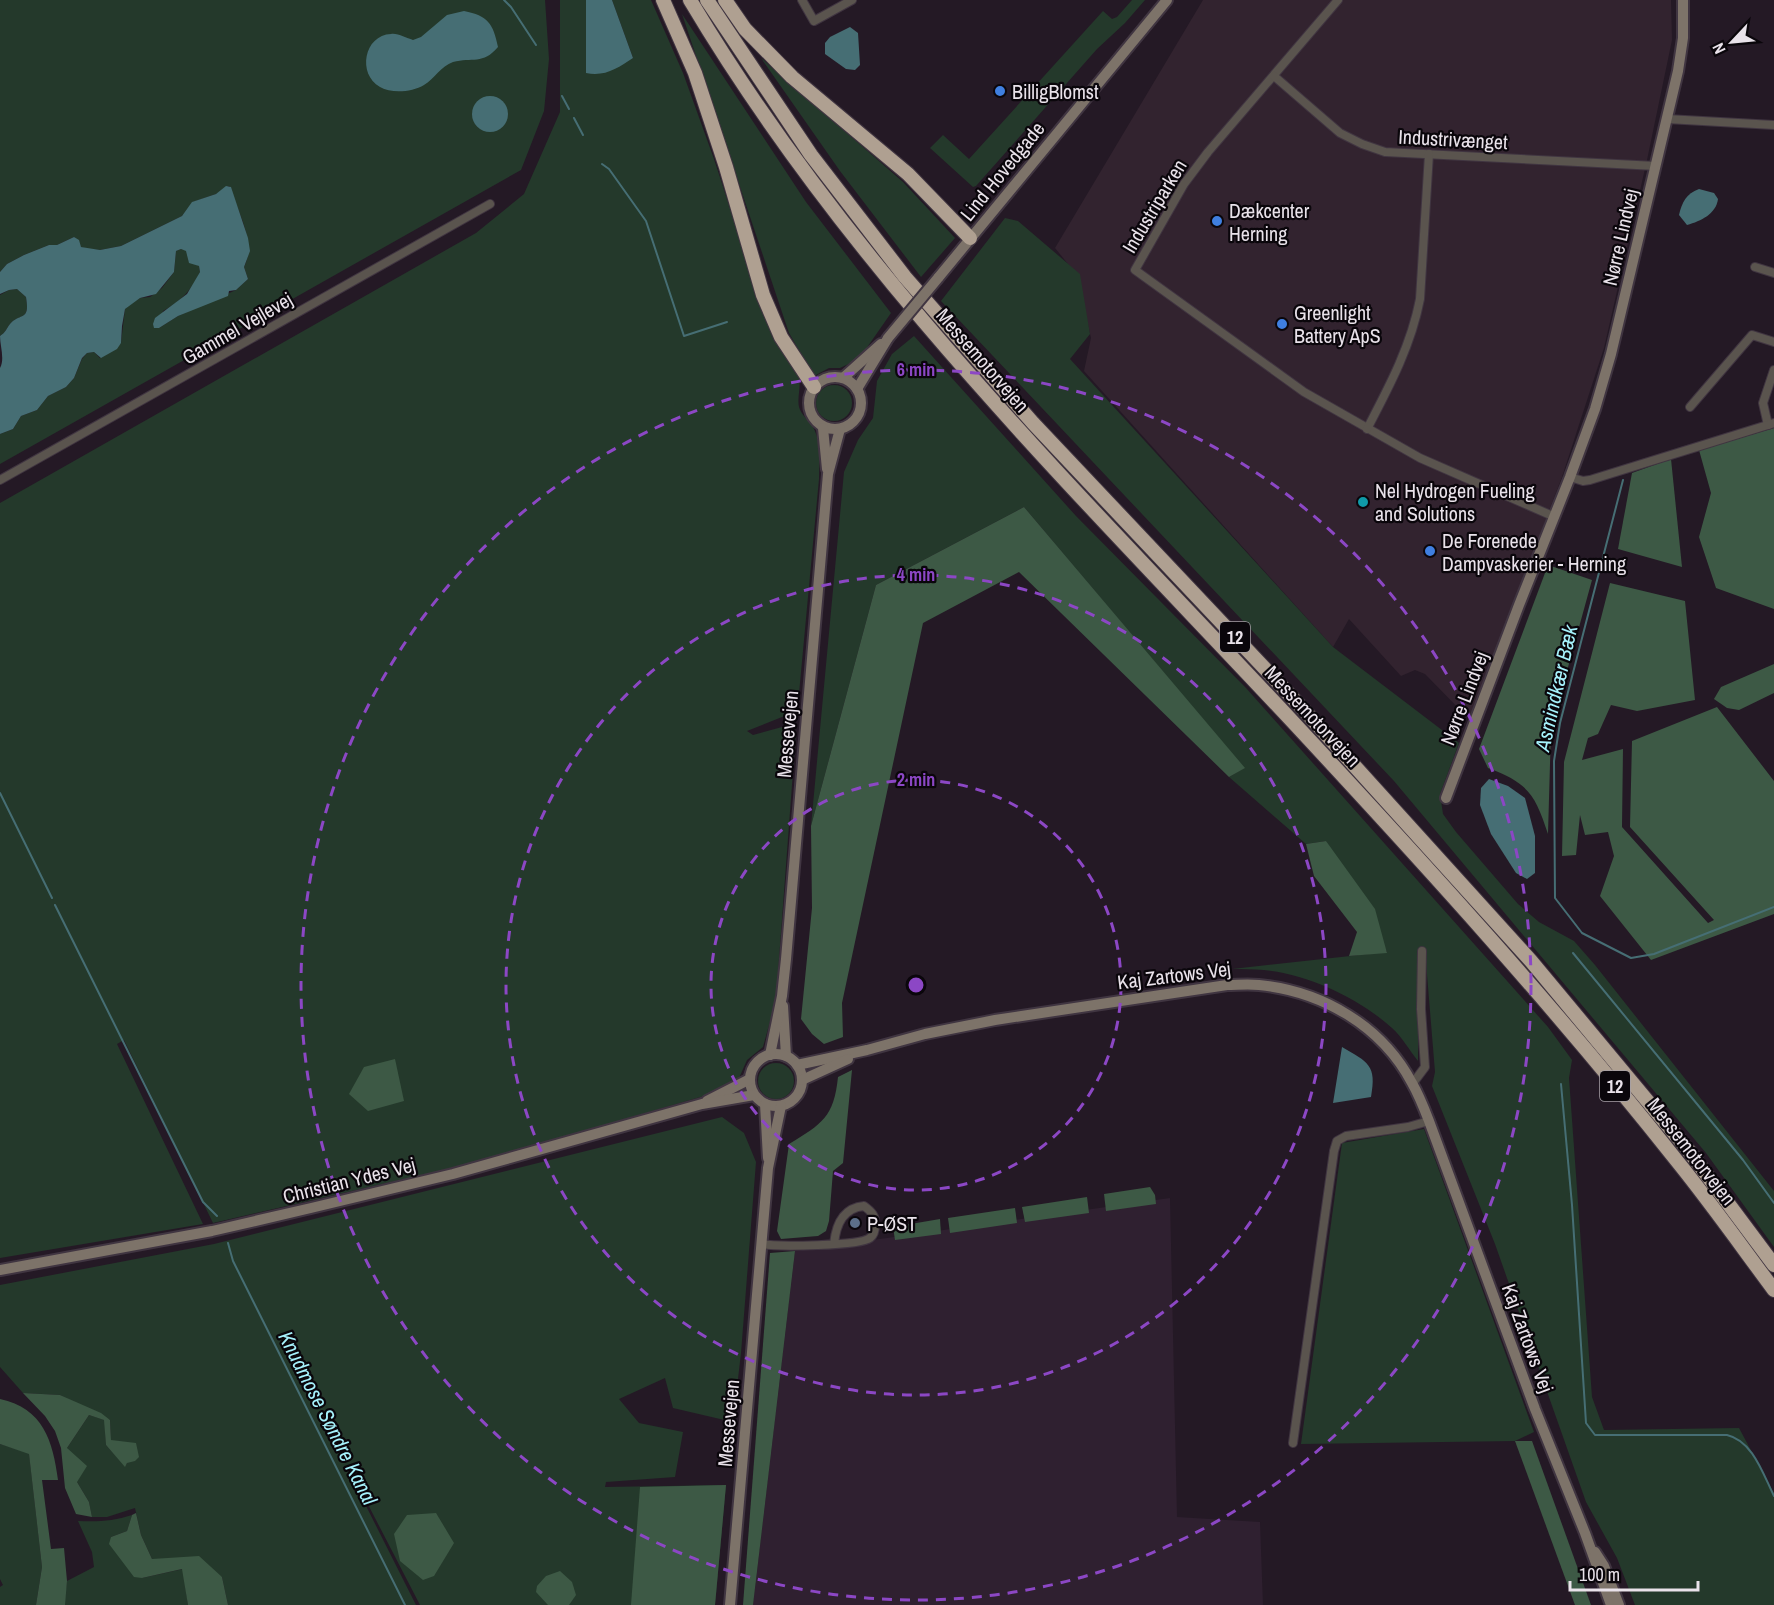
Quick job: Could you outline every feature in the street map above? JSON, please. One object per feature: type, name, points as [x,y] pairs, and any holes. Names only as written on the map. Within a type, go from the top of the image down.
[{"type":"highway","points":[[663,0],[698,83],[764,295],[781,337],[814,387]]},
{"type":"highway","name":"Messemotorvejen","points":[[690,0],[799,166],[896,290],[1022,435],[1293,722],[1521,973],[1677,1161],[1774,1290]]},
{"type":"highway","name":"Messemotorvejen","points":[[707,0],[811,155],[905,277],[1033,423],[1303,709],[1531,961],[1689,1151],[1774,1264]]},
{"type":"highway","points":[[725,0],[745,29],[792,77],[908,174],[970,238]]},
{"type":"street","points":[[802,0],[814,21],[852,0]]},
{"type":"street","name":"Lind Hovedgade","points":[[857,389],[888,338],[1167,0]]},
{"type":"street","name":"Industriparken","points":[[1338,0],[1202,160],[1184,184],[1135,270],[1304,392],[1420,458],[1555,517]]},
{"type":"street","name":"Nørre Lindvej","points":[[1446,798],[1595,409],[1611,354],[1678,72],[1683,38],[1683,0]]},
{"type":"street","name":"Industrivænget","points":[[1274,76],[1340,133],[1385,152],[1656,166]]},
{"type":"street","points":[[1667,119],[1774,125]]},
{"type":"street","points":[[1367,429],[1406,352],[1415,323],[1420,299],[1429,154]]},
{"type":"street","name":"Gammel Vejlevej","points":[[0,480],[490,204]]},
{"type":"street","points":[[1755,267],[1774,273]]},
{"type":"street","points":[[1690,407],[1752,334],[1774,342]]},
{"type":"street","name":"Lind Hovedgade","points":[[843,378],[888,338]]},
{"type":"street","points":[[1570,477],[1583,481],[1590,480],[1771,424],[1763,403],[1774,370]]},
{"type":"street","points":[[827,378],[843,378],[857,389],[861,400],[860,410],[856,419],[849,426],[840,429],[823,428],[810,414],[809,396],[814,387],[827,378]]},
{"type":"street","name":"Messevejen","points":[[823,428],[828,474]]},
{"type":"street","name":"Messevejen","points":[[770,1055],[782,996],[828,474],[840,429]]},
{"type":"street","points":[[1413,1083],[1425,1067],[1421,1009],[1422,951]]},
{"type":"street","name":"Kaj Zartows Vej","points":[[797,1065],[867,1050],[925,1034],[995,1020],[1144,1003],[1237,985],[1258,985],[1310,996],[1340,1009],[1382,1042],[1402,1065],[1413,1083],[1611,1605]]},
{"type":"street","name":"Messevejen","points":[[782,996],[786,1056]]},
{"type":"street","name":"Kaj Zartows Vej","points":[[802,1080],[867,1050]]},
{"type":"street","points":[[770,1055],[786,1056],[797,1065],[802,1080],[800,1090],[795,1098],[781,1106],[765,1104],[754,1095],[750,1079],[755,1064],[761,1058],[770,1055]]},
{"type":"street","name":"Christian Ydes Vej","points":[[702,1104],[750,1079]]},
{"type":"street","name":"Christian Ydes Vej","points":[[0,1270],[212,1231],[453,1174],[702,1104],[754,1095]]},
{"type":"street","name":"Messevejen","points":[[730,1605],[768,1168],[765,1104]]},
{"type":"street","name":"Messevejen","points":[[768,1168],[781,1106]]},
{"type":"street","points":[[1293,1443],[1337,1141],[1346,1136],[1408,1127],[1429,1121]]},
{"type":"street","points":[[762,1244],[834,1244],[859,1242],[869,1239],[874,1234],[876,1224],[873,1213],[864,1206],[853,1207],[837,1227],[834,1244]]},
{"type":"street","name":"Kaj Zartows Vej","points":[[1585,1533],[1604,1566],[1619,1605]]},
{"type":"shaded area","points":[[0,0],[545,0],[549,59],[544,111],[521,170],[0,464],[0,434],[13,429],[21,416],[37,410],[48,396],[66,387],[74,378],[87,353],[94,352],[100,358],[121,343],[125,309],[140,298],[150,297],[162,288],[174,272],[176,251],[186,250],[189,254],[188,260],[199,266],[200,272],[185,294],[163,311],[159,328],[178,316],[236,290],[248,279],[244,267],[248,247],[245,227],[229,186],[216,194],[193,202],[182,216],[121,246],[100,250],[87,249],[81,247],[74,237],[24,255],[7,264],[0,272]]},
{"type":"shaded area","points":[[560,0],[586,0],[586,73],[633,58],[612,0],[651,0],[683,73],[759,297],[799,378],[800,410],[813,427],[818,439],[819,479],[797,715],[782,717],[747,731],[753,735],[782,727],[796,731],[776,1000],[763,1047],[747,1060],[739,1078],[704,1096],[474,1163],[213,1223],[124,1040],[117,1044],[203,1224],[0,1258],[0,503],[476,233],[524,194],[560,112]]},
{"type":"shaded area","points":[[586,0],[612,0],[633,58],[605,73],[586,73]]},
{"type":"shaded area","points":[[1132,0],[1145,0],[1125,23],[1097,49],[976,186],[973,187],[930,148],[943,135],[969,159],[1103,11],[1112,19],[1117,17]]},
{"type":"shaded area","points":[[1203,0],[1671,0],[1672,40],[1604,348],[1562,477],[1469,719],[1425,674],[1415,670],[1401,676],[1349,619],[1333,647],[1084,371],[1091,338],[1077,275],[1055,248]]},
{"type":"shaded area","points":[[464,11],[479,15],[491,26],[498,47],[493,53],[482,58],[453,62],[441,69],[428,82],[414,89],[390,91],[373,81],[366,65],[370,48],[375,41],[382,36],[394,34],[413,40],[421,37],[447,15]]},
{"type":"shaded area","points":[[682,14],[806,202],[891,313],[859,359],[840,368],[829,368],[814,376],[789,333]]},
{"type":"shaded area","points":[[850,27],[858,33],[860,65],[855,70],[846,69],[825,54],[825,43],[830,37]]},
{"type":"shaded area","points":[[761,58],[903,182],[955,238],[921,277],[840,171]]},
{"type":"shaded area","points":[[490,96],[502,102],[508,114],[502,126],[490,132],[478,126],[472,114],[478,102]]},
{"type":"shaded area","points":[[226,186],[231,187],[248,238],[250,251],[244,267],[248,279],[236,290],[229,291],[228,296],[178,316],[159,328],[154,328],[155,318],[187,294],[200,272],[199,266],[189,263],[186,251],[181,249],[176,251],[174,272],[156,294],[140,298],[125,309],[121,343],[117,349],[101,358],[94,352],[87,353],[82,358],[74,378],[66,387],[48,396],[37,410],[21,416],[13,429],[0,434],[2,357],[0,336],[14,320],[24,315],[27,310],[26,297],[17,289],[0,294],[0,272],[7,264],[24,255],[74,237],[79,240],[81,247],[100,250],[121,246],[182,216],[192,202],[216,194]]},
{"type":"shaded area","points":[[1699,189],[1714,193],[1718,199],[1717,204],[1707,216],[1687,225],[1679,215],[1682,206],[1688,196]]},
{"type":"shaded area","points":[[1005,218],[1018,221],[1080,274],[1090,334],[1070,359],[1333,647],[1459,743],[1440,794],[1443,814],[1518,904],[1539,922],[1574,941],[1774,1191],[1774,1247],[1706,1153],[1394,781],[941,301]]},
{"type":"shaded area","points":[[17,289],[26,297],[26,313],[14,320],[0,336],[0,295]]},
{"type":"shaded area","points":[[914,336],[1076,516],[1246,688],[1548,1027],[1572,1060],[1569,1078],[1592,1397],[1604,1430],[1739,1428],[1774,1493],[1774,1605],[1635,1605],[1617,1558],[1586,1502],[1495,1244],[1432,1086],[1435,1072],[1425,950],[1419,948],[1418,1061],[1403,1040],[1379,1017],[1333,990],[1316,982],[1281,972],[1232,969],[1387,952],[1326,841],[1306,844],[1229,777],[1244,768],[1024,507],[876,585],[811,826],[844,472],[858,440],[873,418],[877,381],[892,354]]},
{"type":"shaded area","points":[[834,385],[847,390],[852,403],[847,416],[834,421],[821,416],[816,403],[821,390]]},
{"type":"shaded area","points":[[1774,428],[1774,609],[1716,588],[1699,537],[1711,493],[1699,450]]},
{"type":"shaded area","points":[[1671,459],[1682,567],[1618,549],[1632,473]]},
{"type":"shaded area","points":[[1024,507],[1245,768],[1229,777],[1019,572],[923,623],[842,1003],[843,1037],[824,1044],[812,1034],[801,1019],[812,908],[811,826],[876,585]]},
{"type":"shaded area","points":[[1548,565],[1592,580],[1551,729],[1548,834],[1534,799],[1521,785],[1488,768],[1479,749]]},
{"type":"shaded area","points":[[1610,583],[1685,601],[1695,700],[1637,711],[1611,705],[1598,734],[1588,738],[1582,760],[1623,749],[1622,827],[1708,923],[1714,920],[1630,827],[1632,741],[1717,707],[1774,781],[1774,914],[1651,960],[1600,896],[1614,856],[1608,832],[1585,835],[1580,815],[1576,855],[1562,856],[1564,762]]},
{"type":"shaded area","points":[[1774,664],[1774,693],[1739,710],[1727,708],[1714,699],[1721,687]]},
{"type":"shaded area","points":[[1489,779],[1508,786],[1525,798],[1535,836],[1535,873],[1527,879],[1516,873],[1491,834],[1480,805],[1481,788]]},
{"type":"shaded area","points":[[1326,841],[1375,909],[1387,953],[1349,956],[1357,932],[1314,876],[1306,844]]},
{"type":"shaded area","points":[[1342,1047],[1364,1061],[1371,1071],[1373,1086],[1371,1097],[1333,1103]]},
{"type":"shaded area","points":[[395,1059],[404,1101],[368,1111],[349,1094],[364,1067]]},
{"type":"shaded area","points":[[776,1063],[789,1068],[794,1081],[789,1094],[776,1099],[763,1094],[758,1081],[763,1068]]},
{"type":"shaded area","points":[[852,1070],[843,1163],[833,1171],[829,1221],[826,1231],[818,1236],[781,1239],[777,1231],[789,1144],[810,1131],[824,1118],[833,1102],[838,1077]]},
{"type":"shaded area","points":[[722,1117],[744,1133],[756,1162],[741,1353],[733,1422],[673,1408],[665,1378],[619,1399],[639,1423],[683,1432],[675,1477],[606,1482],[605,1487],[726,1485],[715,1605],[420,1605],[360,1489],[358,1490],[416,1605],[228,1605],[222,1577],[152,1559],[141,1535],[135,1508],[107,1517],[92,1517],[89,1502],[77,1482],[67,1448],[89,1415],[105,1420],[106,1445],[125,1466],[127,1463],[111,1440],[110,1420],[60,1395],[23,1393],[0,1367],[0,1285],[214,1244]]},
{"type":"shaded area","points":[[1424,1129],[1534,1432],[1515,1441],[1301,1444],[1342,1143]]},
{"type":"shaded area","points":[[1150,1187],[1155,1195],[1156,1204],[1106,1211],[1104,1194]]},
{"type":"shaded area","points":[[1087,1197],[1089,1213],[1025,1222],[1022,1207]]},
{"type":"shaded area","points":[[1170,1198],[1177,1517],[1260,1522],[1263,1605],[753,1605],[795,1251]]},
{"type":"shaded area","points":[[1015,1208],[1017,1223],[950,1233],[948,1218]]},
{"type":"shaded area","points":[[940,1219],[941,1234],[895,1240],[893,1227]]},
{"type":"shaded area","points":[[795,1251],[753,1605],[743,1605],[770,1253]]},
{"type":"shaded area","points":[[23,1393],[60,1395],[101,1413],[110,1420],[111,1440],[136,1443],[139,1457],[127,1463],[125,1467],[106,1445],[104,1420],[89,1415],[67,1448],[87,1466],[77,1482],[89,1502],[92,1517],[76,1514],[65,1488],[61,1448],[55,1431],[45,1416]]},
{"type":"shaded area","points":[[0,1399],[15,1403],[36,1418],[53,1452],[58,1480],[42,1480],[51,1549],[64,1548],[67,1581],[65,1605],[36,1605],[42,1567],[29,1454],[0,1444]]},
{"type":"shaded area","points":[[1515,1441],[1532,1441],[1591,1605],[1575,1605]]},
{"type":"shaded area","points":[[0,1444],[29,1453],[42,1567],[36,1605],[0,1605],[0,1587],[3,1585],[0,1579]]},
{"type":"shaded area","points":[[726,1485],[715,1605],[631,1605],[640,1487]]},
{"type":"shaded area","points":[[136,1513],[141,1535],[152,1559],[199,1556],[222,1577],[228,1605],[188,1605],[182,1569],[142,1578],[134,1577],[109,1544],[111,1537],[127,1531],[132,1515]]},
{"type":"shaded area","points":[[436,1513],[454,1543],[434,1576],[423,1580],[400,1561],[394,1534],[407,1515]]},
{"type":"shaded area","points":[[132,1515],[127,1531],[111,1537],[142,1578],[183,1569],[188,1605],[64,1605],[67,1581],[94,1567],[92,1552],[78,1521],[106,1521]]},
{"type":"shaded area","points":[[560,1571],[572,1582],[576,1595],[569,1605],[548,1605],[536,1592],[537,1586],[546,1576]]},
{"type":"waterway","points":[[504,0],[536,45]]},
{"type":"waterway","points":[[562,96],[569,109]]},
{"type":"waterway","points":[[574,118],[583,135]]},
{"type":"waterway","points":[[602,164],[609,169],[646,221],[684,336],[727,322]]},
{"type":"waterway","name":"Asmindkær Bæk","points":[[1623,480],[1560,723],[1554,761],[1555,898],[1582,933],[1631,958],[1654,954],[1774,907]]},
{"type":"waterway","name":"Knudmose Søndre Kanal","points":[[0,793],[52,898]]},
{"type":"waterway","name":"Knudmose Søndre Kanal","points":[[55,905],[203,1202],[217,1216]]},
{"type":"waterway","points":[[1573,953],[1743,1160],[1774,1203]]},
{"type":"waterway","points":[[1561,1084],[1572,1205],[1586,1423],[1595,1435],[1727,1435],[1736,1438],[1756,1459],[1774,1496]]},
{"type":"waterway","name":"Knudmose Søndre Kanal","points":[[228,1243],[233,1261],[405,1605]]},
{"type":"place","name":"BilligBlomst","points":[[1000,91]]},
{"type":"place","name":"Dækcenter Herning","points":[[1217,221]]},
{"type":"place","name":"Greenlight Battery ApS","points":[[1282,324]]},
{"type":"place","name":"Nel Hydrogen Fueling and Solutions","points":[[1363,502]]},
{"type":"place","name":"De Forenede Dampvaskerier - Herning","points":[[1430,551]]},
{"type":"place","name":"P-ØST","points":[[855,1223]]}]
